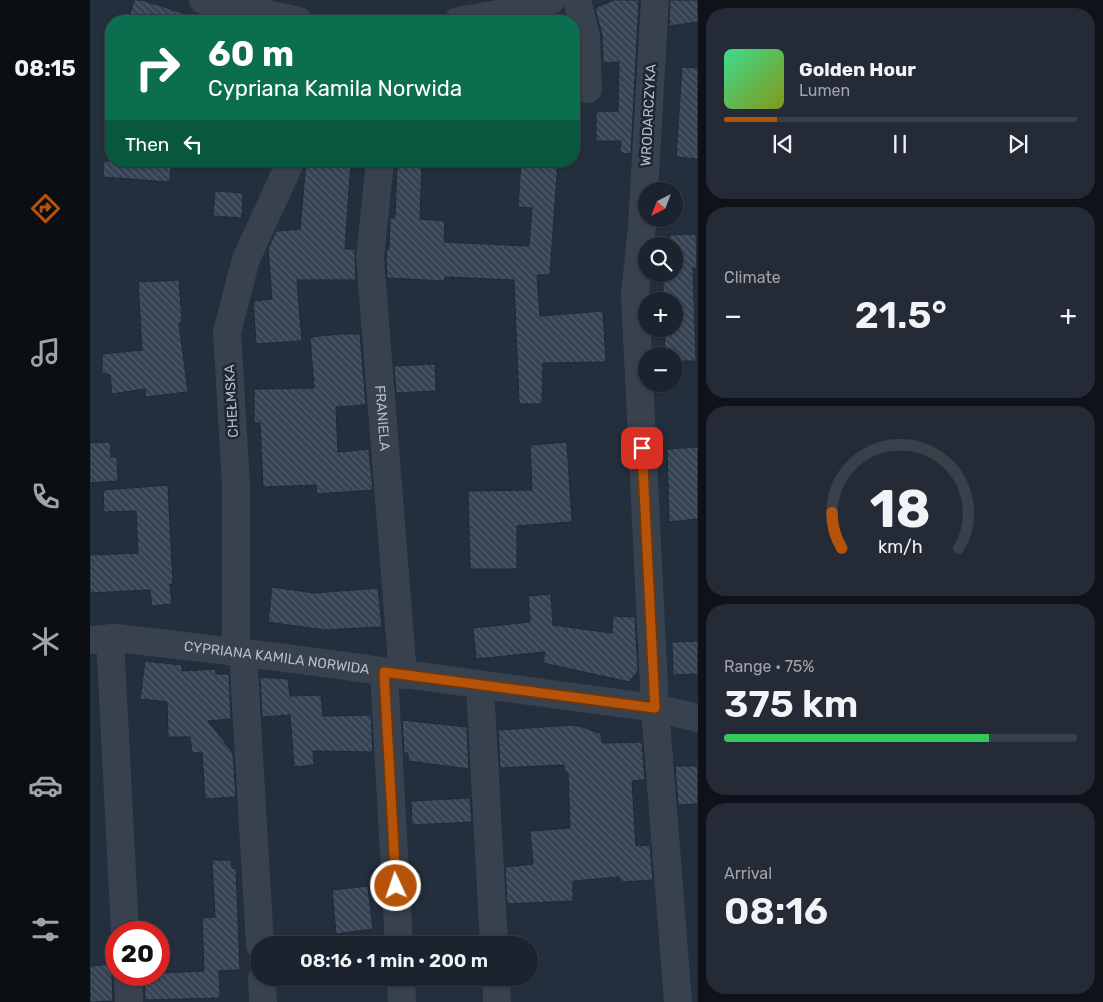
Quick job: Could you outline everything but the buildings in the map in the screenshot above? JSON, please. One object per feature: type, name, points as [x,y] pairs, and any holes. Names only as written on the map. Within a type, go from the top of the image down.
[{"type":"street","points":[[203,0],[272,15]]},
{"type":"street","points":[[496,15],[515,12],[551,0]]},
{"type":"street","points":[[577,0],[586,36],[588,89]]},
{"type":"street","name":"WRODARCZYKA","points":[[655,0],[642,227],[635,294],[655,708],[678,1002]]},
{"type":"street","name":"CHEŁMSKA","points":[[259,936],[240,652],[236,485],[227,332],[246,259],[288,167]]},
{"type":"street","name":"FRANIELA","points":[[379,167],[370,258],[394,673],[399,936]]},
{"type":"street","name":"CYPRIANA KAMILA NORWIDA","points":[[100,639],[118,638],[240,652],[655,708],[698,718]]},
{"type":"street","points":[[100,639],[124,921]]},
{"type":"street","points":[[480,685],[494,936]]},
{"type":"street","points":[[128,986],[129,1002]]},
{"type":"street","points":[[262,986],[263,1002]]},
{"type":"street","points":[[401,986],[402,1002]]},
{"type":"street","points":[[497,986],[498,1002]]},
{"type":"route","points":[[396,886],[384,672],[655,708],[642,448]]}]
